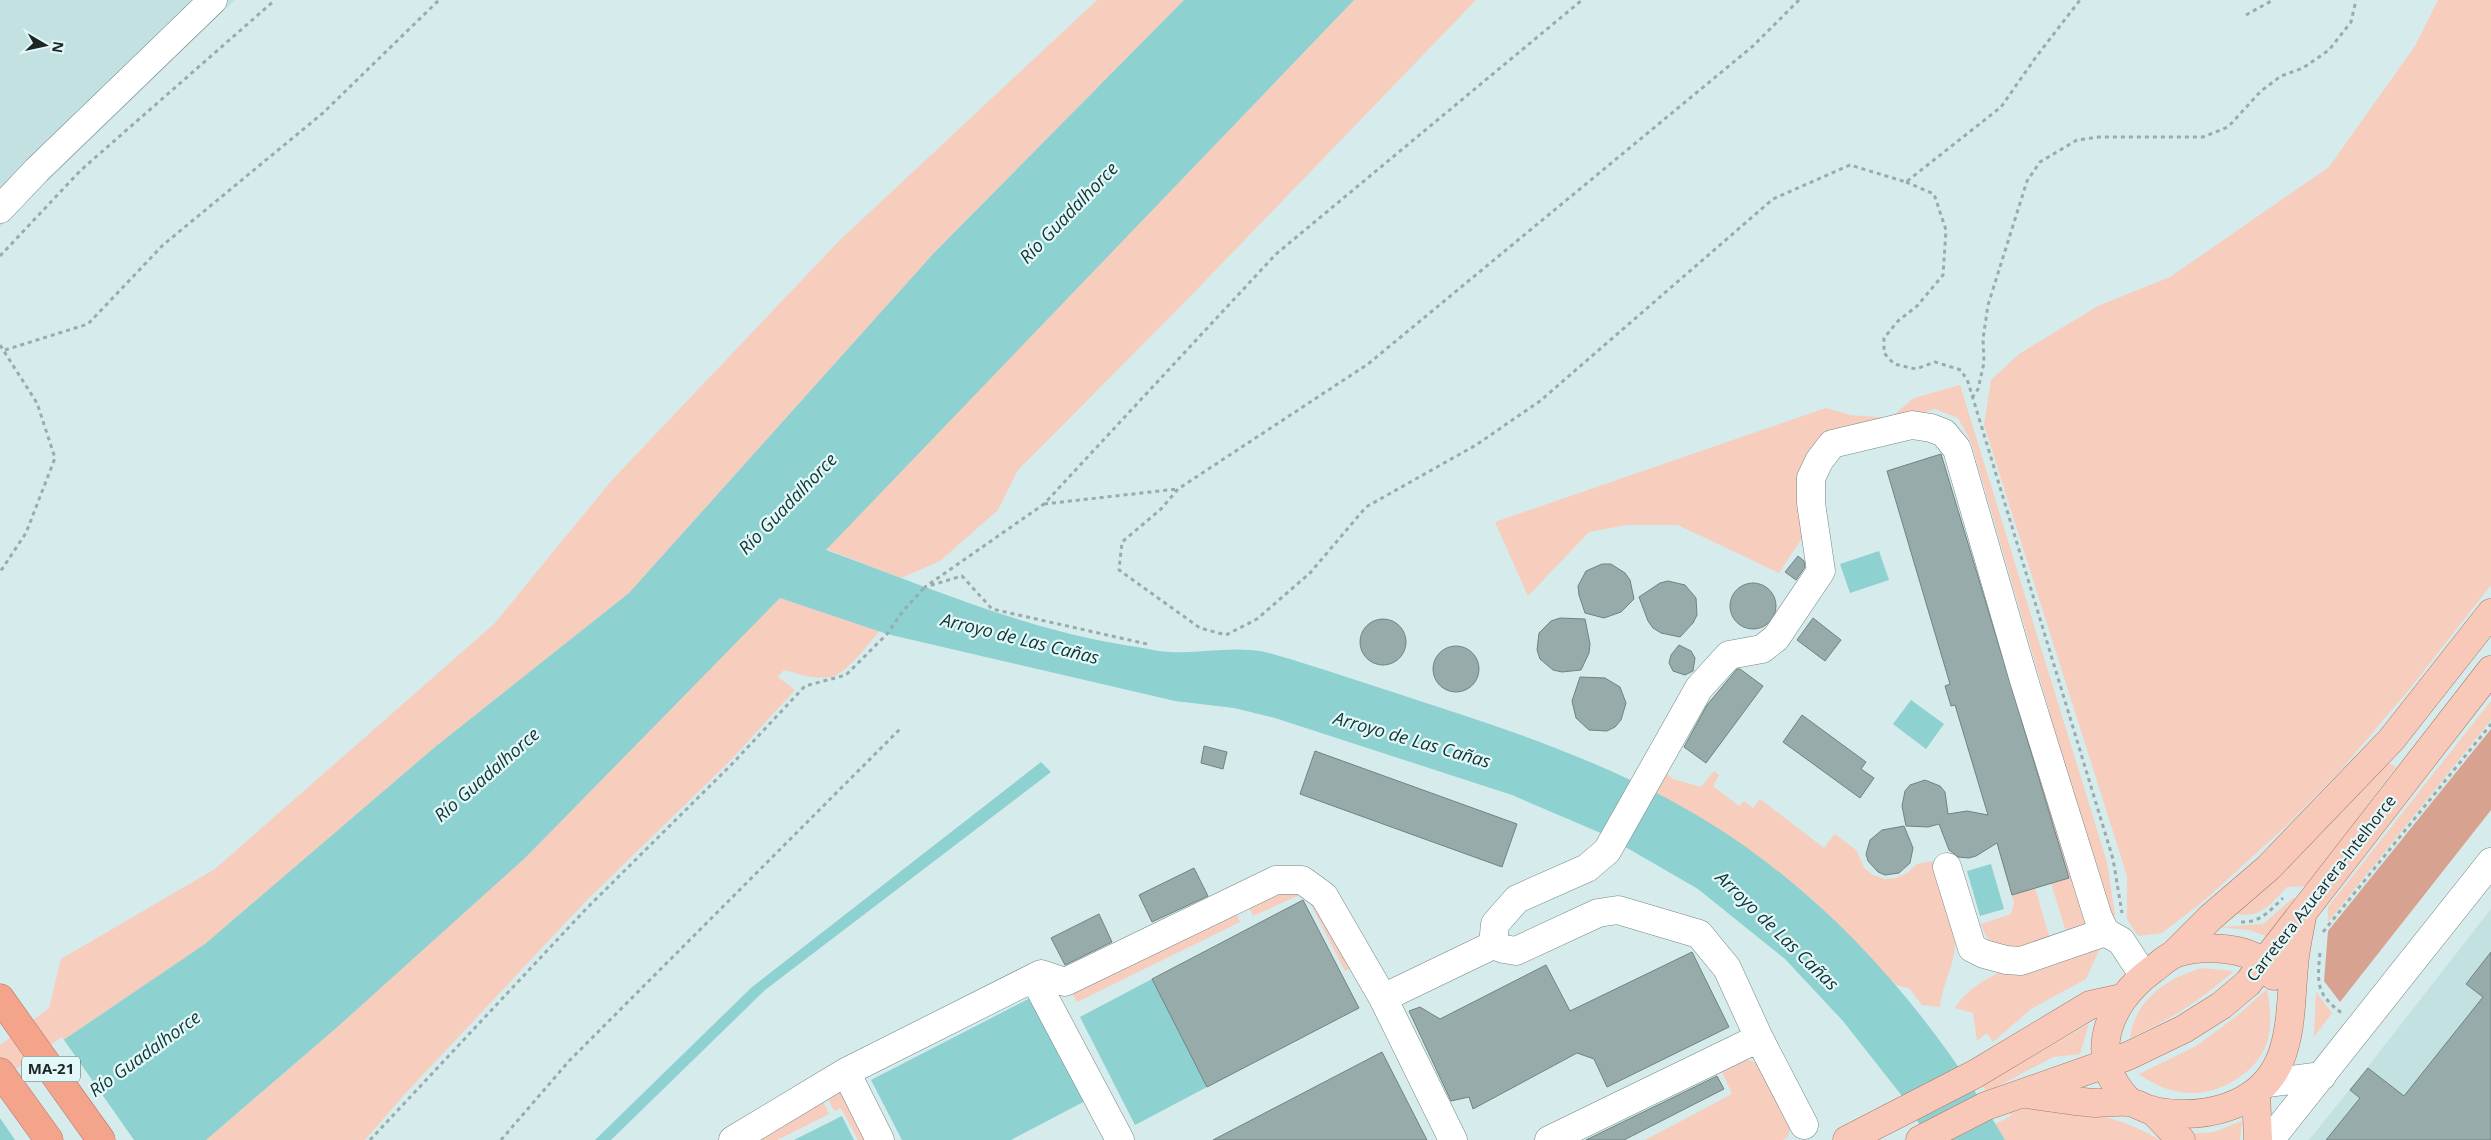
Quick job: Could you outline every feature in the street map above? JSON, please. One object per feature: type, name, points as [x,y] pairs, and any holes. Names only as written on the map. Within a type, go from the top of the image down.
[{"type":"highway","name":"MA-21","points":[[0,998],[101,1140]]},
{"type":"highway","name":"MA-21","points":[[0,1072],[49,1140]]},
{"type":"main road","points":[[2181,1140],[2141,1106],[2116,1089],[2106,1063],[2105,1044],[2108,1029],[2122,998],[2144,976],[2175,953],[2211,917],[2268,868],[2392,740],[2491,613]]},
{"type":"main road","name":"Carretera Azucarera-Intelhorce","points":[[1921,1140],[1986,1106],[2128,1056],[2184,1029],[2248,983],[2491,670]]},
{"type":"main road","points":[[2021,1093],[2096,1103],[2141,1106],[2183,1114],[2213,1111],[2234,1106],[2261,1088],[2280,1059],[2288,1028],[2294,963],[2303,911]]},
{"type":"main road","points":[[2175,953],[2209,948],[2223,949],[2249,956],[2264,963],[2276,979],[2285,1004],[2288,1028]]},
{"type":"main road","points":[[1846,1140],[1975,1074],[2090,1005],[2122,998]]},
{"type":"main road","points":[[2258,1140],[2261,1088]]},
{"type":"street","points":[[0,209],[37,170],[213,0]]},
{"type":"street","points":[[1493,945],[1496,924],[1517,899],[1587,868],[1607,851],[1699,688],[1712,671],[1729,655],[1762,649],[1776,638],[1821,571],[1810,503],[1811,478],[1819,461],[1832,444],[1854,441],[1912,425],[1931,428],[1944,433],[1958,449],[2024,680],[2105,932],[2122,941],[2144,976]]},
{"type":"street","points":[[2270,1140],[2491,862]]},
{"type":"street","points":[[1947,867],[1972,948],[1984,954],[2006,960],[2021,961],[2105,932]]},
{"type":"street","points":[[1057,1020],[1057,1003],[1065,982],[1276,880],[1302,880],[1324,896],[1383,998],[1453,1140]]},
{"type":"street","points":[[1493,945],[1504,950],[1516,951],[1556,930],[1598,913],[1618,910],[1699,934],[1727,968],[1759,1038],[1804,1125]]},
{"type":"street","points":[[1383,998],[1493,945]]},
{"type":"street","points":[[734,1140],[846,1072],[1041,974],[1065,982]]},
{"type":"street","points":[[1034,978],[1120,1140]]},
{"type":"street","points":[[1549,1140],[1759,1038]]},
{"type":"street","points":[[846,1072],[880,1140]]},
{"type":"street","points":[[2261,1088],[2322,1076]]},
{"type":"path","points":[[0,256],[81,170],[275,0]]},
{"type":"path","points":[[5,350],[88,324],[163,245],[323,113],[439,0]]},
{"type":"path","points":[[370,1140],[586,909],[732,764],[806,686],[846,675],[887,634],[925,587],[1044,504],[1276,254],[1582,0]]},
{"type":"path","points":[[1799,0],[1753,46],[1368,364],[1178,489],[1161,508],[1122,542],[1119,570],[1200,628],[1226,635],[1257,619],[1310,573],[1366,507],[1476,445],[1540,400],[1773,199],[1850,164],[1906,182],[2001,107],[2036,57],[2080,0]]},
{"type":"path","points":[[2246,15],[2273,0]]},
{"type":"path","points":[[1972,398],[1978,389],[1984,363],[1983,339],[1988,305],[2027,181],[2040,162],[2077,140],[2099,137],[2203,137],[2228,127],[2261,91],[2280,76],[2303,68],[2329,50],[2350,22],[2356,0]]},
{"type":"path","points":[[0,345],[5,350],[37,403],[55,458],[26,533],[0,572]]},
{"type":"path","points":[[1044,504],[1178,489]]},
{"type":"path","points":[[925,587],[962,576],[992,609],[1147,644]]},
{"type":"path","points":[[2322,941],[2322,933],[2491,724]]},
{"type":"path","points":[[501,1140],[570,1061],[900,729]]},
{"type":"path","points":[[2321,950],[2317,983],[2330,1005],[2360,1028]]},
{"type":"shaded area","points":[[0,0],[235,0],[0,227]]},
{"type":"shaded area","points":[[1097,0],[1184,0],[933,254],[629,593],[435,747],[205,944],[0,1083],[0,1045],[49,1008],[61,959],[215,869],[494,624],[612,480],[839,241]]},
{"type":"shaded area","points":[[1354,0],[1476,0],[1180,307],[1018,470],[998,510],[940,561],[901,578],[826,549]]},
{"type":"shaded area","points":[[2438,0],[2491,0],[2491,585],[2408,691],[2339,772],[2286,826],[2207,898],[2162,933],[2138,936],[2127,919],[2127,876],[1984,425],[1991,380],[2019,354],[2098,306],[2170,277],[2329,167],[2415,46]]},
{"type":"shaded area","points":[[1960,385],[2107,862],[2115,915],[2112,921],[2052,736],[2049,710],[1971,442],[1958,418],[1935,409],[1856,433],[1834,431],[1809,538],[1800,541],[1779,573],[1678,525],[1627,525],[1589,532],[1528,596],[1495,522],[1826,408],[1850,415],[1890,418],[1914,398]]},
{"type":"shaded area","points":[[780,598],[879,631],[857,657],[843,671],[836,675],[819,678],[784,670],[778,677],[795,690],[730,761],[586,901],[403,1096],[365,1140],[206,1140],[334,1030],[695,683]]},
{"type":"shaded area","points":[[2024,700],[2091,924],[2067,935],[2051,883],[2016,702]]},
{"type":"shaded area","points":[[2491,701],[2491,720],[2328,922],[2328,907]]},
{"type":"shaded area","points":[[2491,729],[2491,810],[2340,1002],[2324,981],[2328,931]]},
{"type":"shaded area","points":[[2389,763],[2396,767],[2307,886],[2287,887],[2270,904],[2257,913],[2243,915],[2234,913]]},
{"type":"shaded area","points":[[1714,771],[1719,775],[1713,786],[1739,806],[1744,801],[1753,808],[1760,799],[1824,848],[1835,834],[1856,850],[1865,869],[1873,875],[1884,879],[1896,878],[1907,873],[1917,864],[1932,861],[1955,941],[1954,955],[1940,1007],[1922,1005],[1909,988],[1896,985],[1812,899],[1654,792],[1666,773],[1673,779],[1701,787]]},
{"type":"shaded area","points":[[1269,888],[1306,892],[1253,916],[1247,904],[1235,910],[1240,922],[1077,1002],[1070,989]]},
{"type":"shaded area","points":[[2035,888],[2051,942],[2009,951],[1993,944],[1986,936],[1981,924],[2011,914],[2014,903],[2012,895]]},
{"type":"shaded area","points":[[2293,898],[2297,900],[2266,936],[2249,930],[2219,927],[2263,924]]},
{"type":"shaded area","points":[[1318,899],[1354,965],[1345,971],[1310,903]]},
{"type":"shaded area","points":[[2491,909],[2491,1140],[2309,1140],[2359,1078]]},
{"type":"shaded area","points":[[2103,941],[2086,979],[2031,1009],[1993,1042],[1987,1033],[1977,1041],[1973,1013],[1955,1008],[1967,994],[2001,972],[2043,957]]},
{"type":"shaded area","points":[[2201,968],[2234,971],[2185,1009],[2130,1038],[2138,1013],[2154,993],[2176,978]]},
{"type":"shaded area","points":[[2267,989],[2270,1020],[2267,1044],[2252,1066],[2232,1082],[2205,1092],[2179,1092],[2165,1088],[2139,1074],[2196,1046],[2237,1016]]},
{"type":"shaded area","points":[[2316,992],[2332,1013],[2314,1037]]},
{"type":"shaded area","points":[[2089,1024],[2080,1054],[2053,1057],[1987,1092],[1982,1085]]},
{"type":"shaded area","points":[[1748,1060],[1760,1064],[1790,1127],[1788,1137],[1783,1140],[1645,1140],[1732,1094],[1722,1072],[1734,1064]]},
{"type":"shaded area","points":[[837,1087],[848,1092],[872,1140],[858,1140],[841,1108],[834,1111],[824,1091]]},
{"type":"shaded area","points":[[820,1095],[829,1114],[777,1140],[746,1140]]},
{"type":"shaded area","points":[[2059,1108],[2086,1112],[2124,1123],[2160,1140],[2005,1140],[1995,1124],[2011,1116],[2010,1112],[2023,1109]]},
{"type":"shaded area","points":[[2242,1121],[2240,1140],[2194,1140],[2186,1134],[2214,1132]]},
{"type":"water","points":[[1184,0],[1354,0],[826,550],[941,593],[1029,623],[1083,637],[1159,651],[1242,650],[1269,653],[1460,714],[1545,744],[1628,779],[1669,799],[1746,847],[1823,909],[1858,943],[1922,1017],[1979,1098],[2005,1140],[1929,1140],[1902,1096],[1843,1021],[1785,959],[1698,889],[1603,834],[1512,795],[1275,718],[1234,708],[1175,701],[887,634],[780,598],[525,858],[334,1030],[206,1140],[0,1140],[0,1083],[205,944],[435,747],[629,593],[933,254]]},
{"type":"water","points":[[1879,551],[1889,580],[1850,593],[1840,564]]},
{"type":"water","points":[[1911,700],[1944,724],[1926,749],[1893,724]]},
{"type":"water","points":[[1041,762],[1051,772],[765,990],[611,1140],[595,1140],[752,987]]},
{"type":"water","points":[[1991,864],[2004,909],[1980,916],[1967,871]]},
{"type":"water","points":[[1152,979],[1207,1087],[1135,1125],[1080,1017]]},
{"type":"water","points":[[1036,995],[1089,1099],[1011,1140],[902,1140],[871,1080]]},
{"type":"water","points":[[842,1116],[854,1140],[794,1140]]},
{"type":"pier","points":[[62,1037],[134,1140],[15,1140],[0,1118],[0,1080]]},
{"type":"building","points":[[1941,454],[2069,878],[2012,895],[1997,843],[1976,856],[1969,858],[1958,857],[1949,850],[1939,824],[1928,827],[1906,826],[1902,806],[1905,791],[1910,785],[1925,780],[1940,786],[1945,792],[1948,814],[1967,811],[1988,815],[1955,705],[1951,706],[1945,686],[1950,684],[1887,471]]},
{"type":"building","points":[[1798,556],[1804,561],[1805,567],[1796,580],[1785,572]]},
{"type":"building","points":[[1602,564],[1611,564],[1625,573],[1630,580],[1634,599],[1621,612],[1604,618],[1585,613],[1578,586],[1586,571]]},
{"type":"building","points":[[1668,581],[1685,585],[1696,598],[1697,615],[1693,623],[1680,637],[1661,633],[1653,628],[1648,621],[1639,597],[1660,583]]},
{"type":"building","points":[[1748,583],[1758,583],[1772,593],[1776,606],[1772,619],[1766,625],[1758,629],[1748,629],[1734,619],[1730,611],[1730,601],[1740,587]]},
{"type":"building","points":[[1560,618],[1585,619],[1590,644],[1589,653],[1581,670],[1562,672],[1553,670],[1540,659],[1537,650],[1539,633],[1551,621]]},
{"type":"building","points":[[1813,618],[1841,640],[1825,661],[1797,640]]},
{"type":"building","points":[[1388,619],[1400,625],[1405,633],[1405,651],[1400,659],[1392,664],[1378,665],[1366,659],[1361,651],[1360,637],[1366,625],[1374,620]]},
{"type":"building","points":[[1679,645],[1691,651],[1695,658],[1693,671],[1685,675],[1673,671],[1669,663],[1671,655]]},
{"type":"building","points":[[1461,646],[1473,652],[1478,660],[1478,678],[1473,686],[1465,691],[1451,692],[1439,686],[1434,678],[1433,664],[1439,652],[1447,647]]},
{"type":"building","points":[[1737,669],[1740,669],[1763,686],[1706,763],[1684,747],[1707,705]]},
{"type":"building","points":[[1580,677],[1605,678],[1620,687],[1626,703],[1621,720],[1615,727],[1607,731],[1589,730],[1576,718],[1572,701]]},
{"type":"building","points":[[1802,715],[1866,762],[1861,769],[1874,778],[1860,798],[1783,742]]},
{"type":"building","points":[[1204,746],[1227,752],[1223,769],[1201,763]]},
{"type":"building","points":[[1315,751],[1517,824],[1502,867],[1300,794]]},
{"type":"building","points":[[1904,826],[1913,848],[1910,863],[1899,873],[1885,875],[1878,872],[1868,861],[1866,854],[1870,840],[1882,830]]},
{"type":"building","points":[[1194,868],[1208,896],[1152,922],[1139,895]]},
{"type":"building","points":[[1303,900],[1359,1008],[1207,1087],[1152,979]]},
{"type":"building","points":[[1099,914],[1112,942],[1065,965],[1051,938]]},
{"type":"building","points":[[1692,952],[1729,1027],[1607,1087],[1594,1059],[1577,1053],[1473,1109],[1469,1097],[1451,1101],[1409,1011],[1420,1007],[1440,1019],[1546,965],[1570,1011]]},
{"type":"building","points":[[2491,952],[2491,1140],[2326,1140],[2360,1098],[2350,1090],[2368,1068],[2404,1096],[2483,997],[2466,984]]},
{"type":"building","points":[[1382,1052],[1427,1140],[1213,1140]]},
{"type":"building","points":[[1717,1076],[1724,1089],[1624,1140],[1586,1140]]},
{"type":"water label","name":"Río Guadalhorce","points":[[1069,213]]},
{"type":"water label","name":"Río Guadalhorce","points":[[788,504]]},
{"type":"water label","name":"Arroyo de Las Cañas","points":[[1020,639]]},
{"type":"water label","name":"Arroyo de Las Cañas","points":[[1412,740]]},
{"type":"water label","name":"Río Guadalhorce","points":[[487,775]]},
{"type":"water label","name":"Arroyo de Las Cañas","points":[[1777,931]]},
{"type":"water label","name":"Río Guadalhorce","points":[[145,1054]]}]
